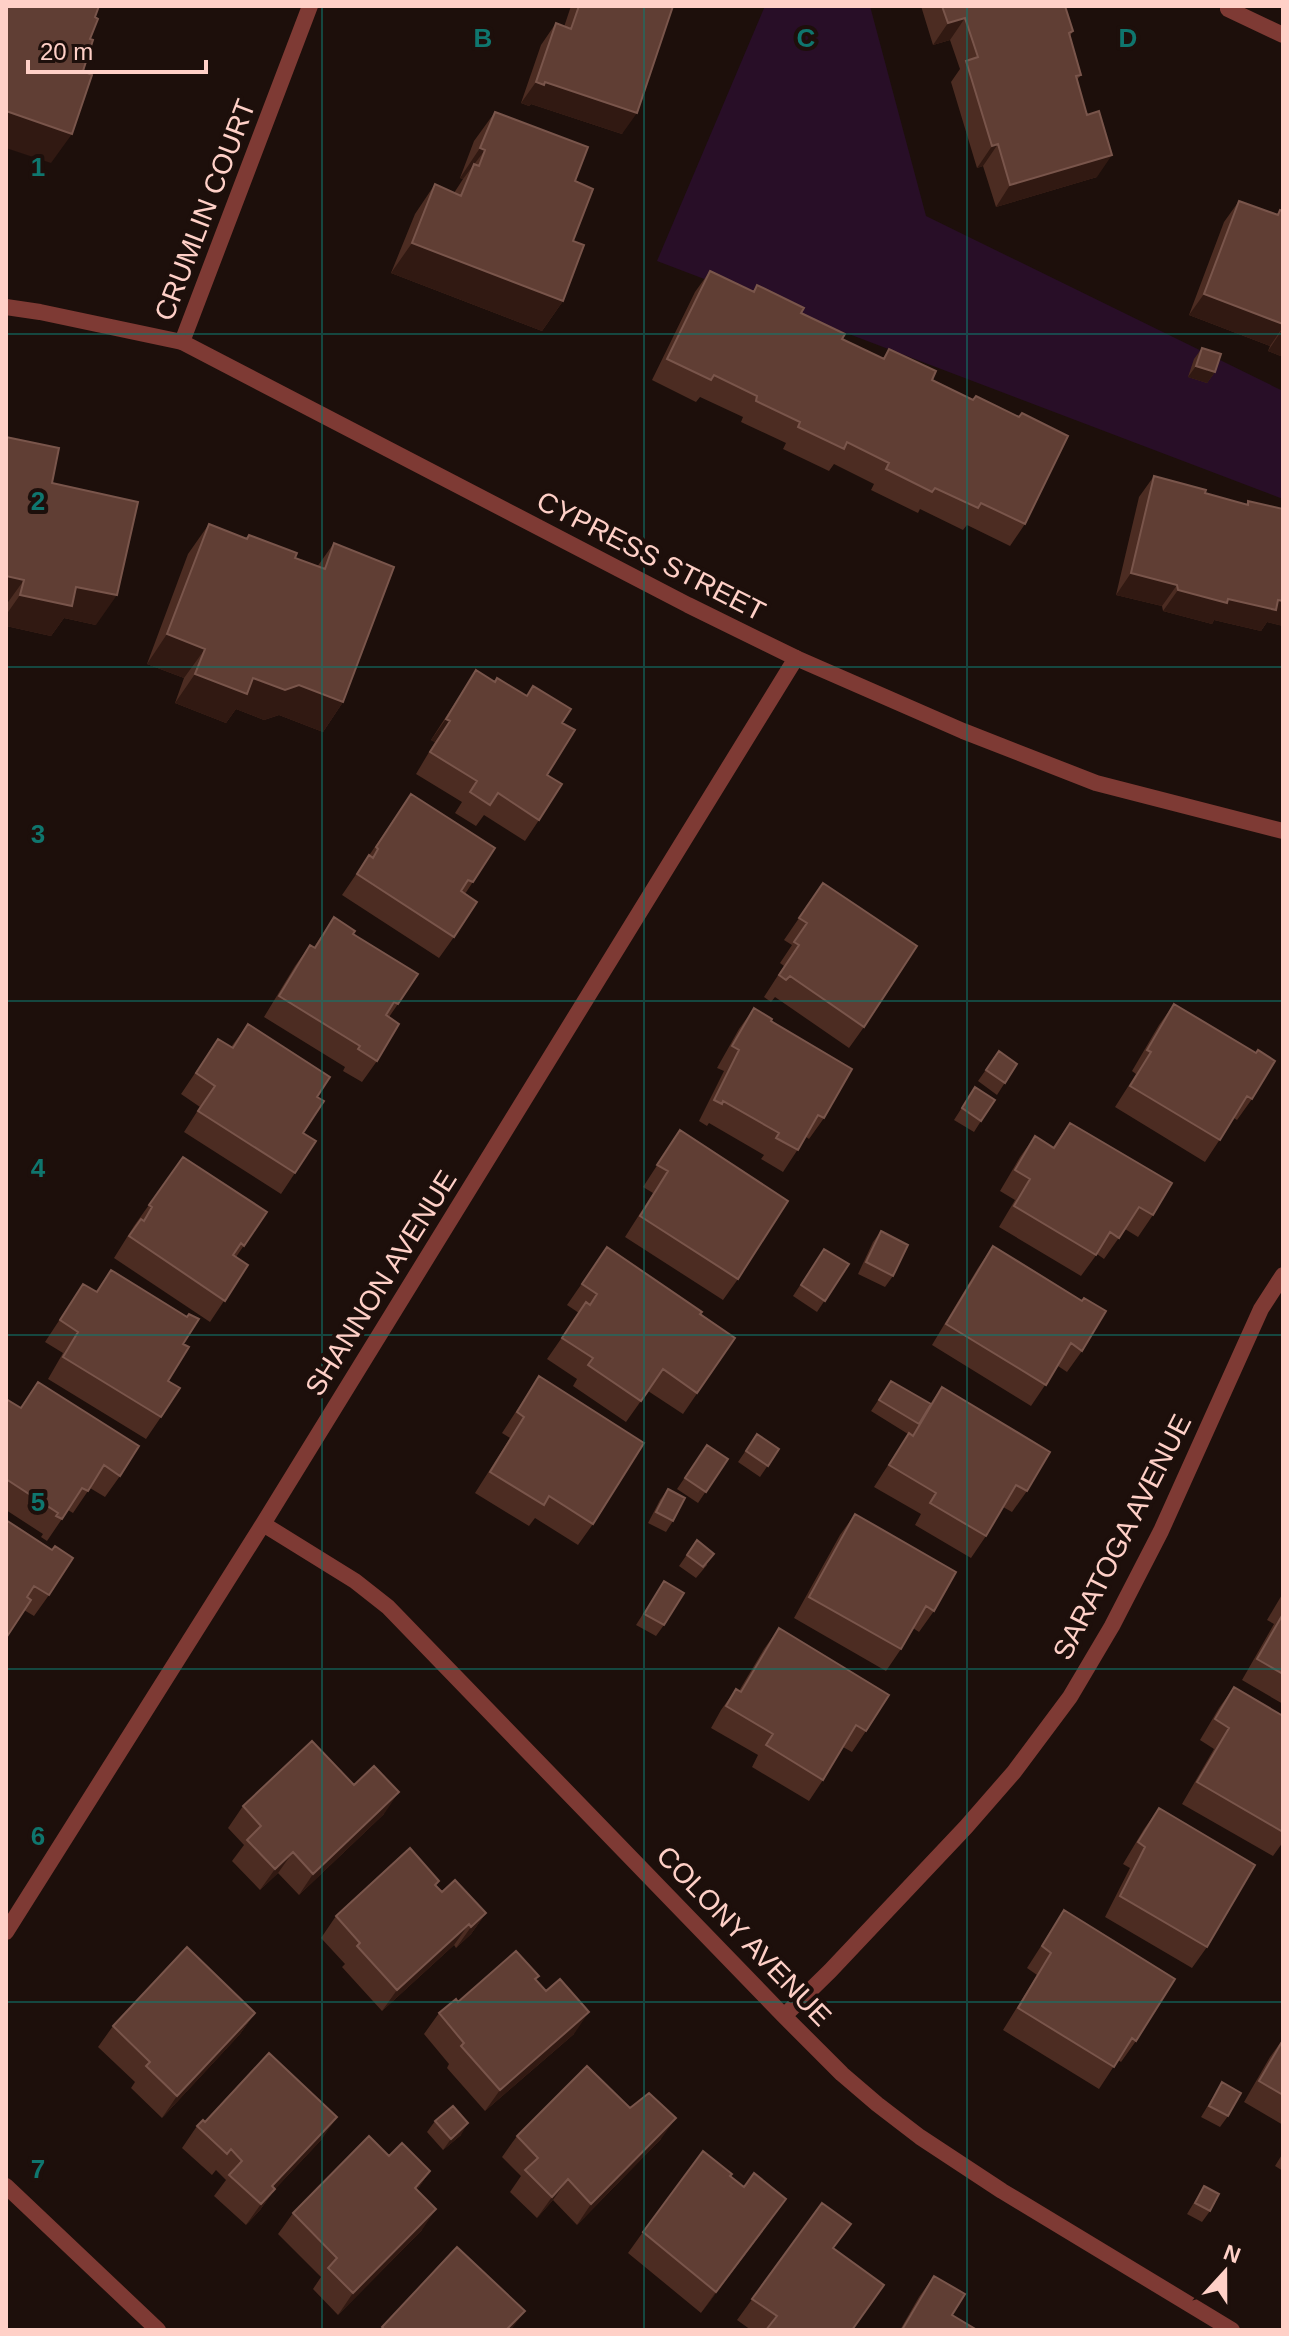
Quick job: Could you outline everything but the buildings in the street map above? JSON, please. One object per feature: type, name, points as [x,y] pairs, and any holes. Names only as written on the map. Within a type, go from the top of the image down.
[{"type":"street","name":"CRUMLIN COURT","points":[[182,342],[310,6]]},
{"type":"street","points":[[1229,8],[1283,35]]},
{"type":"street","name":"CYPRESS STREET","points":[[6,307],[182,342],[796,658],[963,731],[1096,783],[1283,831]]},
{"type":"street","name":"SHANNON AVENUE","points":[[6,1932],[263,1524],[796,658]]},
{"type":"street","name":"SARATOGA AVENUE","points":[[784,2016],[966,1827],[1014,1772],[1070,1697],[1112,1626],[1161,1531],[1261,1309],[1283,1275]]},
{"type":"street","name":"COLONY AVENUE","points":[[263,1524],[355,1581],[388,1607],[784,2016],[877,2104],[920,2137],[1002,2191],[1232,2330]]},
{"type":"street","points":[[6,2186],[158,2330]]},
{"type":"shaded area","points":[[765,6],[870,6],[926,216],[1283,391],[1283,499],[657,261]]}]
